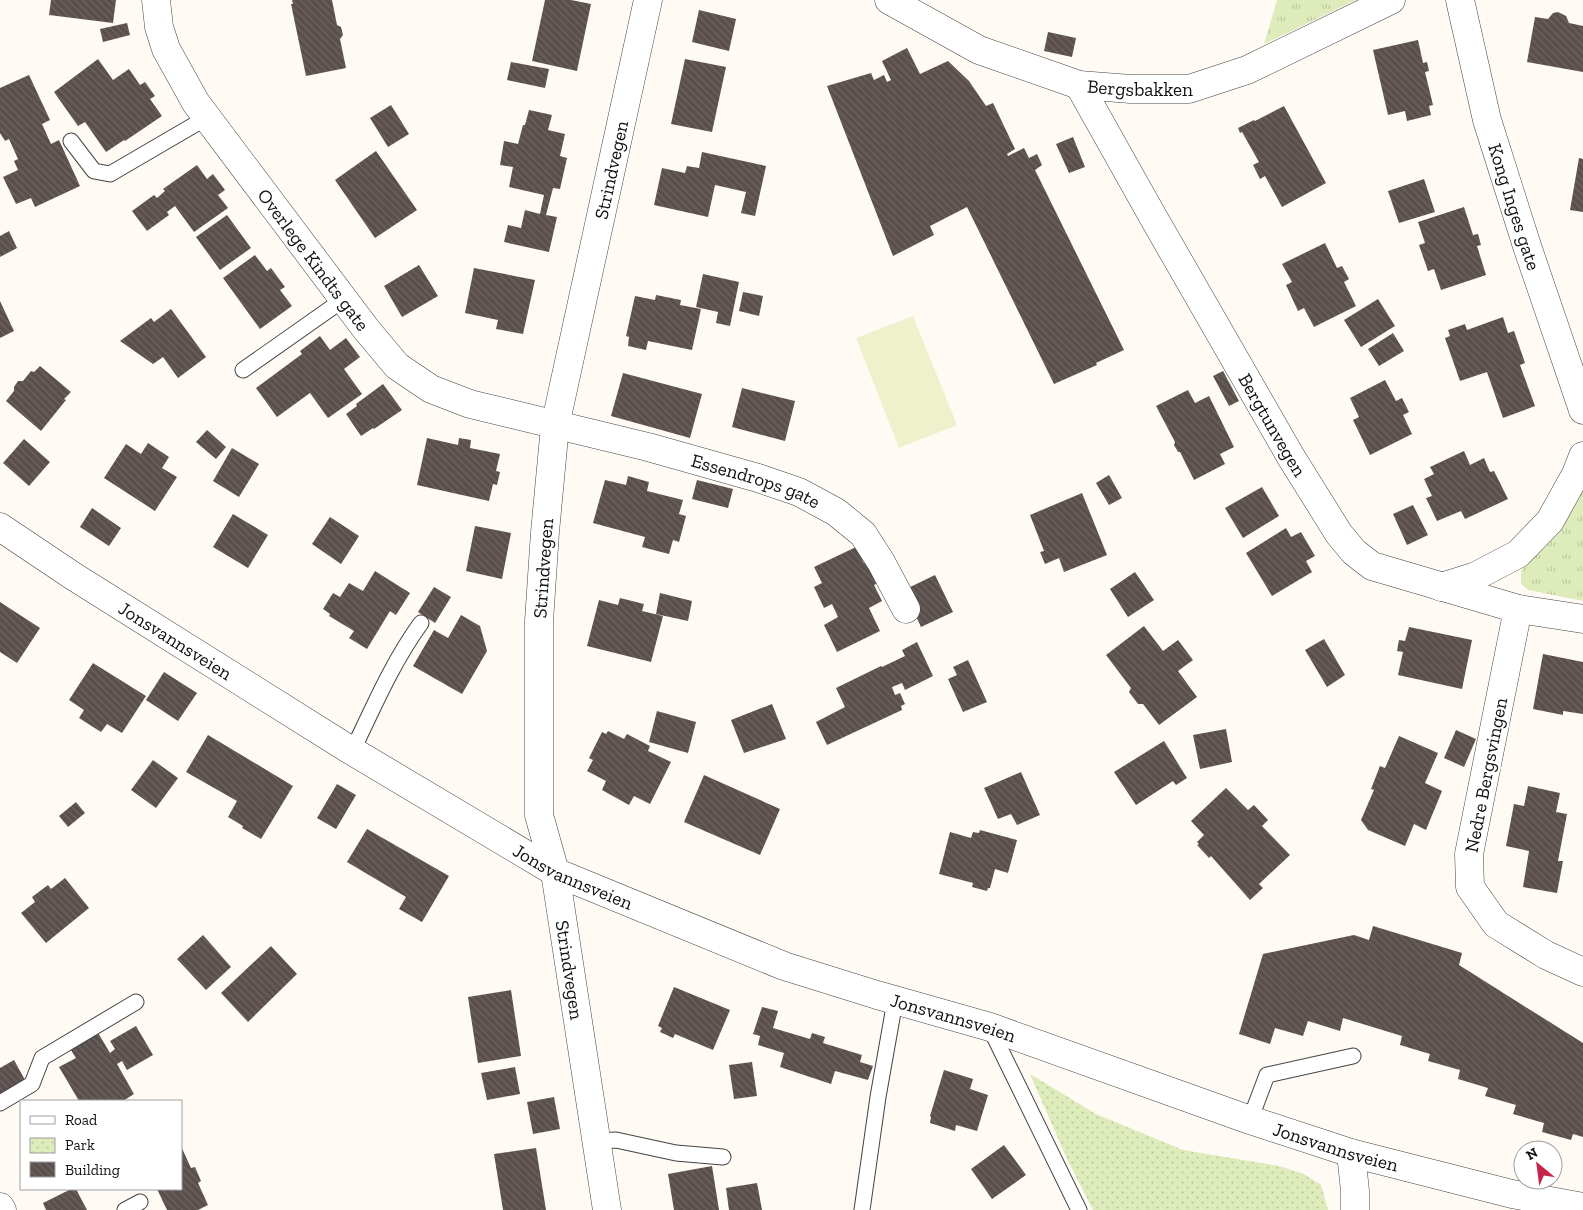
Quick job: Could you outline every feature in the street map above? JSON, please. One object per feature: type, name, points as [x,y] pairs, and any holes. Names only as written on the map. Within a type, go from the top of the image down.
[{"type":"street","name":"Overlege Kindts gate","points":[[156,0],[159,27],[166,49],[196,104],[397,366],[431,389],[470,404],[555,426]]},
{"type":"street","name":"Strindvegen","points":[[607,1210],[555,872],[539,815],[539,621],[555,426],[648,0]]},
{"type":"street","name":"Bergsbakken","points":[[889,0],[979,50],[1079,85],[1131,89],[1188,89],[1247,70],[1391,0]]},
{"type":"street","name":"Kong Inges gate","points":[[1460,0],[1486,120],[1583,410]]},
{"type":"street","name":"Bergtunvegen","points":[[1079,85],[1286,448],[1339,534],[1354,552],[1372,566],[1518,610],[1583,619]]},
{"type":"street","name":"Essendrops gate","points":[[555,426],[648,447],[758,478],[799,492],[836,512],[863,534],[881,562],[906,609]]},
{"type":"street","points":[[1442,587],[1476,576],[1518,554],[1550,521],[1576,474],[1583,456]]},
{"type":"street","name":"Jonsvannsveien","points":[[0,527],[73,576],[352,752],[555,872],[784,966],[990,1027],[1250,1120],[1350,1152],[1512,1194],[1583,1207]]},
{"type":"street","name":"Nedre Bergsvingen","points":[[1518,610],[1469,854],[1470,887],[1496,924],[1546,955],[1583,972]]},
{"type":"street","points":[[1350,1152],[1355,1191],[1355,1210]]},
{"type":"lane","points":[[70,141],[94,171],[110,174],[206,118]]},
{"type":"lane","points":[[243,370],[344,299]]},
{"type":"lane","points":[[352,752],[372,708],[405,645],[421,623]]},
{"type":"lane","points":[[862,1210],[878,1097],[895,1000]]},
{"type":"lane","points":[[0,1103],[32,1084],[42,1058],[136,1002]]},
{"type":"lane","points":[[990,1027],[1079,1210]]},
{"type":"lane","points":[[1250,1120],[1266,1075],[1353,1056]]},
{"type":"lane","points":[[596,1142],[616,1140],[676,1152],[724,1157]]},
{"type":"lane","points":[[125,1210],[140,1202]]},
{"type":"green space","points":[[1277,0],[1356,0],[1264,44]]},
{"type":"green space","points":[[913,316],[957,425],[899,448],[856,338]]},
{"type":"green space","points":[[1583,481],[1583,601],[1528,590],[1521,584],[1521,572],[1527,561],[1544,547]]},
{"type":"green space","points":[[1030,1074],[1096,1114],[1183,1150],[1279,1166],[1304,1174],[1321,1185],[1328,1210],[1093,1210],[1067,1159]]},
{"type":"building","points":[[51,0],[116,0],[113,23],[49,15]]},
{"type":"building","points":[[292,0],[332,0],[337,25],[341,27],[343,35],[340,39],[346,68],[306,76],[291,4],[293,4]]},
{"type":"building","points":[[545,0],[571,0],[591,4],[577,71],[532,61]]},
{"type":"building","points":[[699,10],[736,19],[729,51],[692,42]]},
{"type":"building","points":[[1558,12],[1566,16],[1569,23],[1583,26],[1583,72],[1527,62],[1535,17],[1548,19],[1553,13]]},
{"type":"building","points":[[127,23],[130,35],[103,42],[100,29]]},
{"type":"building","points":[[1048,32],[1076,38],[1072,57],[1044,51]]},
{"type":"building","points":[[1418,40],[1423,63],[1427,62],[1429,71],[1425,72],[1433,105],[1429,106],[1431,115],[1407,121],[1405,111],[1388,115],[1373,50]]},
{"type":"building","points":[[907,48],[920,74],[948,61],[969,81],[986,106],[993,103],[1015,149],[1007,154],[1008,156],[1024,148],[1029,158],[1037,154],[1042,165],[1035,170],[1124,350],[1096,363],[1097,365],[1054,384],[967,207],[930,226],[934,235],[893,256],[827,86],[871,73],[874,80],[884,75],[887,82],[891,80],[882,61]]},
{"type":"building","points":[[98,59],[113,80],[129,69],[140,85],[145,82],[155,96],[150,99],[162,116],[106,152],[85,122],[78,126],[54,92]]},
{"type":"building","points":[[685,59],[726,67],[712,132],[671,124]]},
{"type":"building","points":[[511,62],[549,69],[545,88],[507,80]]},
{"type":"building","points":[[29,75],[50,120],[42,124],[51,144],[59,140],[80,186],[35,207],[31,198],[16,204],[3,177],[18,170],[14,161],[18,159],[9,139],[5,141],[0,133],[0,88]]},
{"type":"building","points":[[391,105],[409,134],[388,147],[370,118]]},
{"type":"building","points":[[1284,106],[1326,183],[1282,207],[1265,176],[1260,179],[1253,165],[1259,162],[1238,128]]},
{"type":"building","points":[[529,110],[552,115],[548,130],[565,134],[560,156],[567,158],[560,189],[553,188],[546,215],[557,217],[549,252],[504,242],[508,225],[521,228],[525,210],[540,214],[544,195],[509,187],[513,167],[500,165],[504,141],[518,144]]},
{"type":"building","points":[[1073,137],[1085,167],[1069,173],[1056,144]]},
{"type":"building","points":[[376,151],[417,210],[375,238],[335,180]]},
{"type":"building","points":[[702,152],[766,166],[755,216],[741,213],[746,192],[715,185],[708,217],[654,205],[662,168],[685,173],[687,166],[699,168]]},
{"type":"building","points":[[1579,158],[1583,159],[1583,212],[1570,210]]},
{"type":"building","points":[[197,165],[207,179],[213,174],[225,190],[218,195],[228,208],[194,232],[175,206],[167,212],[169,215],[147,231],[132,211],[154,195],[157,198],[165,191],[163,189]]},
{"type":"building","points":[[1424,179],[1435,212],[1399,223],[1388,191]]},
{"type":"building","points":[[1464,207],[1473,235],[1478,234],[1481,245],[1477,246],[1486,275],[1441,290],[1434,269],[1428,271],[1419,245],[1425,243],[1418,222]]},
{"type":"building","points":[[227,215],[251,248],[220,270],[196,237]]},
{"type":"building","points":[[9,231],[17,248],[0,257],[0,236]]},
{"type":"building","points":[[1325,243],[1337,268],[1342,266],[1349,279],[1344,282],[1356,306],[1314,327],[1304,308],[1298,311],[1286,285],[1292,282],[1282,264]]},
{"type":"building","points":[[255,255],[267,271],[271,268],[285,287],[280,290],[292,306],[260,329],[223,278]]},
{"type":"building","points":[[419,265],[438,296],[402,317],[384,286]]},
{"type":"building","points":[[474,268],[535,280],[523,334],[496,329],[498,320],[465,313]]},
{"type":"building","points":[[703,274],[739,282],[730,326],[716,323],[718,312],[696,307]]},
{"type":"building","points":[[743,292],[763,296],[759,316],[739,311]]},
{"type":"building","points":[[656,295],[681,300],[680,305],[701,309],[692,350],[648,341],[646,350],[628,346],[629,337],[626,336],[635,296],[655,300]]},
{"type":"building","points":[[1378,299],[1395,326],[1361,347],[1344,320]]},
{"type":"building","points":[[0,301],[14,331],[0,338]]},
{"type":"building","points":[[171,309],[206,357],[178,378],[163,357],[153,364],[120,341],[151,318],[154,322]]},
{"type":"building","points":[[1503,317],[1508,333],[1514,331],[1525,363],[1520,365],[1535,406],[1503,418],[1487,372],[1460,381],[1445,338],[1450,336],[1448,330],[1465,324],[1467,330]]},
{"type":"building","points":[[1393,333],[1404,351],[1379,366],[1368,349]]},
{"type":"building","points":[[320,336],[330,350],[346,338],[360,357],[344,369],[362,394],[328,418],[310,393],[277,417],[256,388],[302,354],[300,351]]},
{"type":"building","points":[[40,366],[71,392],[41,431],[6,401],[14,391],[18,381],[23,381],[31,371],[34,372]]},
{"type":"building","points":[[1223,371],[1239,401],[1229,406],[1213,376]]},
{"type":"building","points":[[623,373],[702,394],[690,438],[611,416]]},
{"type":"building","points":[[1385,380],[1396,401],[1402,398],[1409,412],[1403,415],[1412,434],[1370,455],[1353,420],[1359,417],[1350,398]]},
{"type":"building","points":[[383,384],[402,410],[361,436],[346,414]]},
{"type":"building","points":[[742,388],[795,401],[785,441],[732,427]]},
{"type":"building","points":[[1188,390],[1195,403],[1209,396],[1234,447],[1220,454],[1225,464],[1194,480],[1180,452],[1178,452],[1174,445],[1175,442],[1156,406]]},
{"type":"building","points":[[207,430],[226,447],[216,459],[196,442]]},
{"type":"building","points":[[427,438],[458,445],[459,438],[471,440],[470,448],[500,454],[496,471],[500,472],[497,485],[493,484],[489,501],[417,485]]},
{"type":"building","points":[[24,439],[50,462],[29,486],[3,463]]},
{"type":"building","points":[[148,443],[169,457],[162,468],[177,477],[155,511],[104,478],[126,444],[141,454]]},
{"type":"building","points":[[232,448],[259,464],[239,497],[213,481]]},
{"type":"building","points":[[1464,451],[1470,465],[1484,458],[1490,472],[1494,471],[1508,499],[1465,519],[1461,511],[1437,521],[1426,498],[1432,496],[1424,479],[1434,474],[1430,467]]},
{"type":"building","points":[[1109,475],[1122,498],[1109,505],[1096,483]]},
{"type":"building","points":[[628,476],[649,482],[647,491],[683,500],[679,514],[686,516],[679,542],[673,540],[669,554],[642,547],[645,537],[593,523],[605,480],[626,485]]},
{"type":"building","points":[[697,480],[733,489],[728,508],[692,499]]},
{"type":"building","points":[[1262,487],[1279,516],[1243,538],[1225,508]]},
{"type":"building","points":[[1082,493],[1107,555],[1064,572],[1059,558],[1045,564],[1040,552],[1044,551],[1030,515]]},
{"type":"building","points":[[1413,505],[1428,535],[1407,545],[1393,514]]},
{"type":"building","points":[[92,508],[121,528],[109,546],[80,527]]},
{"type":"building","points":[[233,514],[268,535],[248,568],[213,547]]},
{"type":"building","points":[[330,517],[359,536],[341,564],[312,544]]},
{"type":"building","points":[[475,526],[511,533],[502,579],[466,571]]},
{"type":"building","points":[[1286,528],[1291,537],[1301,532],[1315,556],[1306,561],[1312,572],[1272,596],[1246,553]]},
{"type":"building","points":[[856,547],[864,563],[872,559],[882,581],[874,585],[882,601],[869,608],[880,631],[837,652],[824,625],[838,617],[832,604],[824,608],[814,587],[822,583],[814,567]]},
{"type":"building","points":[[375,571],[410,593],[396,615],[390,611],[367,649],[349,638],[354,631],[329,616],[330,614],[323,609],[333,593],[340,597],[349,583],[363,591]]},
{"type":"building","points":[[1135,572],[1154,600],[1128,617],[1110,589]]},
{"type":"building","points":[[935,575],[953,612],[921,627],[904,590]]},
{"type":"building","points":[[434,587],[451,597],[435,623],[418,612]]},
{"type":"building","points":[[660,593],[692,601],[688,621],[656,614]]},
{"type":"building","points":[[620,598],[644,604],[642,611],[663,616],[651,662],[587,646],[599,600],[618,605]]},
{"type":"building","points":[[0,602],[40,628],[17,663],[0,652]]},
{"type":"building","points":[[461,615],[480,626],[487,651],[462,694],[413,666],[434,630],[448,638]]},
{"type":"building","points":[[1144,626],[1163,651],[1178,640],[1193,660],[1178,671],[1197,697],[1159,725],[1143,704],[1138,704],[1129,692],[1131,688],[1106,655]]},
{"type":"building","points":[[1409,627],[1472,640],[1462,689],[1398,675],[1403,652],[1397,651],[1399,640],[1405,641]]},
{"type":"building","points":[[1324,639],[1345,675],[1327,687],[1305,650]]},
{"type":"building","points":[[917,642],[933,676],[905,690],[902,683],[892,687],[895,695],[900,693],[905,704],[901,706],[902,710],[827,745],[816,722],[845,707],[836,688],[905,656],[902,650]]},
{"type":"building","points":[[1543,654],[1583,662],[1583,714],[1563,711],[1563,715],[1533,709]]},
{"type":"building","points":[[968,660],[987,702],[963,712],[948,679],[957,675],[953,667]]},
{"type":"building","points":[[93,663],[146,696],[122,733],[107,724],[101,732],[79,718],[84,710],[69,700]]},
{"type":"building","points":[[164,672],[197,693],[178,721],[146,700]]},
{"type":"building","points":[[772,704],[786,739],[744,753],[731,720]]},
{"type":"building","points":[[657,711],[696,722],[688,753],[649,742]]},
{"type":"building","points":[[1226,729],[1232,762],[1200,769],[1193,735]]},
{"type":"building","points":[[1456,730],[1476,739],[1464,767],[1444,758]]},
{"type":"building","points":[[608,731],[624,739],[627,734],[650,746],[648,751],[671,762],[650,804],[634,796],[629,805],[602,790],[606,781],[587,771],[593,760],[589,758],[602,732],[606,734]]},
{"type":"building","points":[[208,735],[293,786],[261,839],[228,817],[237,801],[186,772]]},
{"type":"building","points":[[1399,736],[1438,753],[1425,783],[1442,791],[1426,830],[1414,824],[1405,846],[1368,830],[1361,820],[1374,790],[1371,789],[1380,766],[1385,768]]},
{"type":"building","points":[[1164,741],[1187,778],[1176,785],[1173,781],[1136,805],[1114,772]]},
{"type":"building","points":[[153,760],[178,778],[156,808],[131,790]]},
{"type":"building","points":[[1021,772],[1040,815],[1017,825],[1011,814],[998,819],[984,788]]},
{"type":"building","points":[[704,775],[780,809],[760,855],[684,822]]},
{"type":"building","points":[[337,784],[356,795],[336,829],[317,818]]},
{"type":"building","points":[[1528,786],[1560,793],[1556,812],[1567,814],[1558,861],[1563,861],[1557,893],[1523,887],[1529,851],[1506,846],[1514,804],[1524,806]]},
{"type":"building","points":[[1226,788],[1248,810],[1254,805],[1268,820],[1262,826],[1290,855],[1259,884],[1263,888],[1250,900],[1211,856],[1209,858],[1197,845],[1199,844],[1197,842],[1204,835],[1191,821]]},
{"type":"building","points":[[76,802],[85,813],[68,827],[59,816]]},
{"type":"building","points":[[367,829],[449,876],[422,922],[399,909],[406,897],[347,862]]},
{"type":"building","points":[[980,830],[1017,840],[1008,873],[995,869],[990,888],[987,891],[972,887],[973,883],[939,874],[950,832],[971,838],[973,832],[979,833]]},
{"type":"building","points":[[65,878],[89,908],[46,943],[21,913],[35,902],[32,897],[48,885],[51,889]]},
{"type":"building","points":[[1373,926],[1462,953],[1459,965],[1583,1043],[1583,1137],[1573,1134],[1571,1140],[1542,1132],[1544,1123],[1513,1114],[1516,1105],[1485,1096],[1488,1088],[1458,1079],[1460,1070],[1428,1061],[1430,1054],[1400,1045],[1402,1036],[1343,1018],[1340,1031],[1308,1021],[1303,1036],[1275,1028],[1270,1044],[1239,1034],[1263,954],[1354,935],[1369,940]]},
{"type":"building","points":[[203,935],[231,967],[206,990],[177,959]]},
{"type":"building","points":[[271,946],[297,974],[248,1022],[221,993]]},
{"type":"building","points":[[674,987],[730,1010],[713,1050],[675,1034],[673,1038],[660,1032],[662,1028],[658,1026]]},
{"type":"building","points":[[511,990],[521,1056],[478,1063],[468,997]]},
{"type":"building","points":[[762,1007],[778,1011],[773,1028],[810,1039],[812,1033],[825,1037],[823,1043],[862,1055],[860,1062],[873,1066],[868,1080],[835,1071],[831,1084],[780,1067],[784,1053],[758,1045],[760,1036],[753,1034]]},
{"type":"building","points":[[136,1026],[153,1055],[127,1070],[122,1061],[117,1064],[134,1094],[125,1100],[78,1100],[59,1067],[76,1058],[69,1047],[97,1031],[110,1053],[115,1049],[110,1041]]},
{"type":"building","points":[[14,1060],[25,1080],[0,1094],[0,1068]]},
{"type":"building","points":[[752,1062],[757,1096],[734,1099],[729,1065]]},
{"type":"building","points":[[515,1067],[520,1094],[487,1100],[481,1073]]},
{"type":"building","points":[[944,1070],[973,1079],[970,1089],[988,1095],[977,1131],[956,1125],[955,1131],[930,1123],[930,1116]]},
{"type":"building","points":[[554,1097],[560,1129],[533,1134],[527,1102]]},
{"type":"building","points":[[1004,1145],[1026,1175],[992,1199],[971,1169]]},
{"type":"building","points":[[182,1148],[191,1168],[195,1167],[201,1181],[198,1183],[208,1205],[198,1210],[167,1210],[157,1190],[182,1190]]},
{"type":"building","points":[[536,1148],[546,1210],[503,1210],[494,1154]]},
{"type":"building","points":[[712,1166],[719,1210],[674,1210],[668,1174]]},
{"type":"building","points":[[757,1183],[762,1210],[729,1210],[726,1188]]},
{"type":"building","points":[[69,1190],[77,1190],[87,1210],[46,1210],[43,1203]]}]
